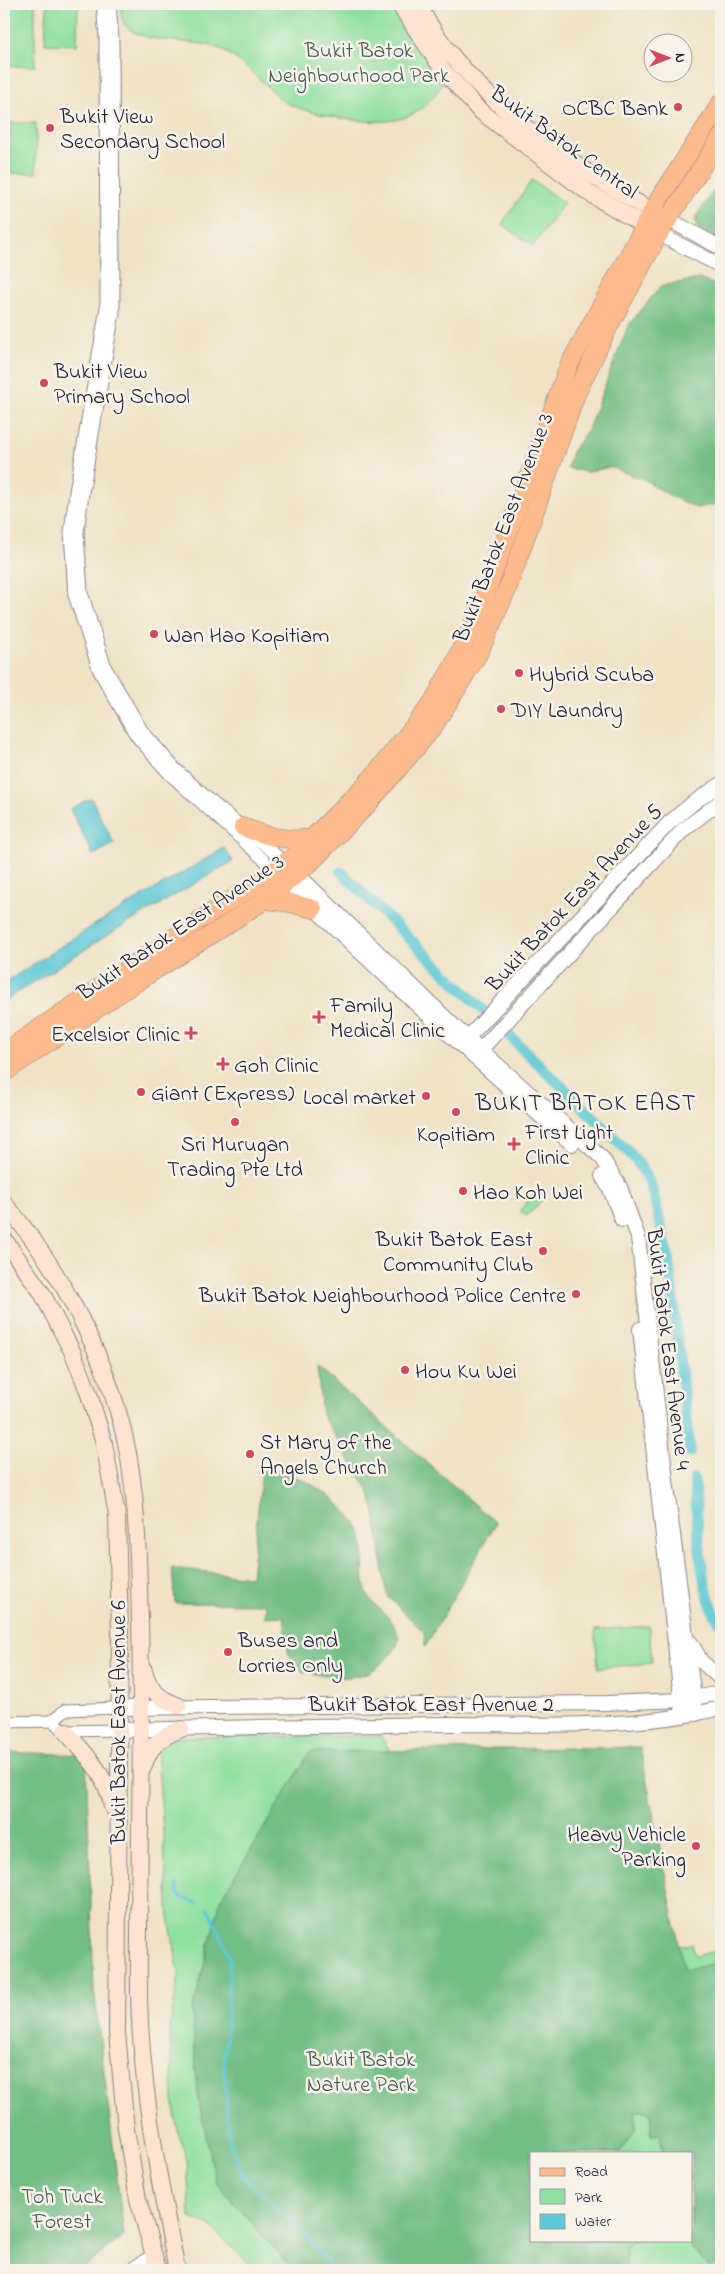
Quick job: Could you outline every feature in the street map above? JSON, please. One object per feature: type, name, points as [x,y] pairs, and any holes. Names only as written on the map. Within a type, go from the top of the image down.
[{"type":"main road","name":"Bukit Batok Central","points":[[399,4],[443,70],[480,110],[589,193],[656,222]]},
{"type":"main road","name":"Bukit Batok Central","points":[[418,4],[425,18],[452,55],[488,94],[538,136],[656,222]]},
{"type":"main road","name":"Bukit Batok Central","points":[[656,222],[689,150],[721,103]]},
{"type":"main road","points":[[656,222],[721,137]]},
{"type":"main road","name":"Bukit Batok East Avenue 3","points":[[4,1052],[287,872],[370,803],[432,729],[480,650],[506,590],[577,392],[656,222]]},
{"type":"main road","name":"Bukit Batok East Avenue 3","points":[[4,1073],[123,991],[265,900],[313,838],[370,780],[408,735],[432,703],[453,666],[486,596],[569,365],[656,222]]},
{"type":"main road","points":[[243,827],[275,838],[298,840],[313,838]]},
{"type":"main road","points":[[265,900],[290,903],[314,909]]},
{"type":"main road","name":"Bukit Batok East Avenue 6","points":[[4,1203],[40,1249],[88,1334],[121,1424],[136,1517],[141,1656],[140,2025],[148,2102],[177,2270]]},
{"type":"main road","name":"Bukit Batok East Avenue 6","points":[[4,1239],[42,1293],[73,1353],[88,1391],[104,1443],[117,1515],[120,1632],[117,2033],[126,2129],[136,2191],[158,2270]]},
{"type":"main road","points":[[141,1656],[147,1680],[152,1690],[162,1699],[179,1706]]},
{"type":"main road","points":[[58,1726],[89,1757],[110,1790],[114,1823],[119,1827]]},
{"type":"main road","points":[[141,1774],[149,1753],[158,1740],[181,1729]]},
{"type":"main road","points":[[117,2033],[126,2021],[135,2021],[140,2025]]},
{"type":"street","points":[[102,4],[105,38],[106,308],[70,532],[74,594],[99,671],[136,736],[169,774],[287,872]]},
{"type":"street","points":[[110,4],[113,38],[114,312],[78,533],[82,593],[106,668],[142,730],[175,768],[243,827],[287,872]]},
{"type":"street","points":[[656,222],[721,248]]},
{"type":"street","points":[[656,222],[721,266]]},
{"type":"street","name":"Bukit Batok East Avenue 5","points":[[464,1042],[670,824],[693,803],[721,784]]},
{"type":"street","name":"Bukit Batok East Avenue 5","points":[[477,1053],[683,830],[721,801]]},
{"type":"street","name":"Bukit Batok East Avenue 4","points":[[287,872],[314,909],[464,1042],[602,1158],[620,1188],[638,1237],[665,1472],[687,1635],[688,1700]]},
{"type":"street","name":"Bukit Batok East Avenue 4","points":[[287,872],[464,1042]]},
{"type":"street","name":"Bukit Batok East Avenue 4","points":[[477,1053],[595,1164],[610,1189],[630,1239],[690,1715]]},
{"type":"street","points":[[687,1635],[701,1661],[721,1679]]},
{"type":"street","name":"Bukit Batok East Avenue 2","points":[[118,1708],[598,1704],[688,1700],[721,1693]]},
{"type":"street","points":[[327,1706],[327,1725]]},
{"type":"street","points":[[58,1726],[66,1710],[118,1708]]},
{"type":"street","name":"Bukit Batok East Avenue 2","points":[[118,1730],[327,1725],[611,1723],[690,1715],[721,1708]]},
{"type":"street","points":[[4,1722],[118,1730]]},
{"type":"street","points":[[129,2270],[154,2254]]},
{"type":"green space","points":[[4,4],[35,4],[35,66],[4,66]]},
{"type":"green space","points":[[47,4],[78,4],[77,45],[45,44]]},
{"type":"green space","name":"Bukit Batok Neighbourhood Park","points":[[121,4],[391,4],[442,84],[423,107],[409,116],[396,120],[364,121],[312,112],[284,102],[247,68],[222,50],[198,43],[151,38],[138,34],[128,28],[122,19]]},
{"type":"green space","points":[[10,123],[36,123],[36,173],[10,173]]},
{"type":"green space","points":[[532,180],[564,203],[533,246],[502,224]]},
{"type":"green space","points":[[721,180],[721,239],[698,230],[695,218]]},
{"type":"green space","points":[[699,279],[721,287],[721,503],[697,508],[672,497],[645,480],[610,467],[587,472],[567,468],[572,452],[588,429],[628,326],[661,286]]},
{"type":"green space","points":[[539,1189],[546,1196],[527,1216],[520,1210]]},
{"type":"green space","points":[[317,1366],[496,1523],[425,1647],[424,1632],[389,1598],[385,1586],[375,1512],[369,1491],[322,1415]]},
{"type":"green space","points":[[262,1470],[294,1476],[311,1484],[338,1504],[359,1529],[363,1544],[364,1579],[367,1593],[374,1604],[393,1623],[398,1638],[397,1646],[392,1653],[371,1671],[350,1677],[303,1672],[288,1653],[284,1616],[265,1617],[266,1604],[175,1603],[172,1568],[251,1577]]},
{"type":"green space","points":[[649,1626],[652,1663],[598,1668],[595,1630]]},
{"type":"green space","name":"Bukit Batok Nature Park","points":[[381,1736],[517,1965],[692,1944],[695,1956],[721,1950],[721,2270],[252,2270],[252,2266],[209,2225],[190,2218],[187,2160],[178,2132],[173,2100],[170,2026],[179,1975],[169,1917],[157,1748],[165,1737]]},
{"type":"green space","name":"Bukit Batok Nature Park","points":[[640,1747],[684,1970],[721,1962],[721,2262],[710,2267],[686,2242],[692,2242],[692,2152],[659,2152],[663,2151],[660,2134],[651,2135],[651,2112],[636,2111],[635,2130],[620,2152],[530,2152],[530,2242],[632,2242],[626,2248],[626,2266],[632,2270],[293,2270],[216,2182],[198,2097],[192,2012],[221,1899],[310,1752]]},
{"type":"green space","name":"Toh Tuck Forest","points":[[4,1752],[86,1755],[94,1989],[124,2236],[80,2270],[4,2270]]},
{"type":"water","points":[[91,798],[114,844],[93,855],[70,809]]},
{"type":"water","points":[[224,848],[233,861],[106,936],[4,1001],[4,983],[96,924]]},
{"type":"waterway","points":[[341,872],[627,1150],[638,1163],[651,1185],[668,1255],[690,1452]]},
{"type":"waterway","points":[[694,1479],[703,1575],[713,1611],[721,1624]]},
{"type":"waterway","points":[[178,1884],[177,1891],[180,1897],[197,1903]]},
{"type":"waterway","points":[[208,1908],[230,1957],[224,2069],[229,2140],[243,2176],[305,2235],[334,2270]]},
{"type":"place","name":"OCBC Bank","points":[[678,107]]},
{"type":"place","name":"Bukit View Secondary School","points":[[50,128]]},
{"type":"place","name":"Bukit View Primary School","points":[[44,383]]},
{"type":"place","name":"Wan Hao Kopitiam","points":[[154,634]]},
{"type":"place","name":"Hybrid Scuba","points":[[519,673]]},
{"type":"place","name":"DIY Laundry","points":[[501,709]]},
{"type":"place","name":"Family Medical Clinic","points":[[319,1017]]},
{"type":"place","name":"Excelsior Clinic","points":[[191,1033]]},
{"type":"place","name":"Goh Clinic","points":[[223,1064]]},
{"type":"place","name":"Giant (Express)","points":[[141,1092]]},
{"type":"place","name":"Local market","points":[[426,1096]]},
{"type":"place","name":"Kopitiam","points":[[456,1112]]},
{"type":"place","name":"Sri Murugan Trading Pte Ltd","points":[[235,1122]]},
{"type":"place","name":"First Light Clinic","points":[[514,1144]]},
{"type":"place","name":"Hao Koh Wei","points":[[463,1191]]},
{"type":"place","name":"Bukit Batok East Community Club","points":[[543,1251]]},
{"type":"place","name":"Bukit Batok Neighbourhood Police Centre","points":[[576,1294]]},
{"type":"place","name":"Hou Ku Wei","points":[[405,1370]]},
{"type":"place","name":"St Mary of the Angels Church","points":[[250,1454]]},
{"type":"place","name":"Buses and Lorries Only","points":[[228,1652]]},
{"type":"place","name":"Heavy Vehicle Parking","points":[[696,1846]]},
{"type":"district","name":"BUKIT BATOK EAST","points":[[586,1102]]}]
